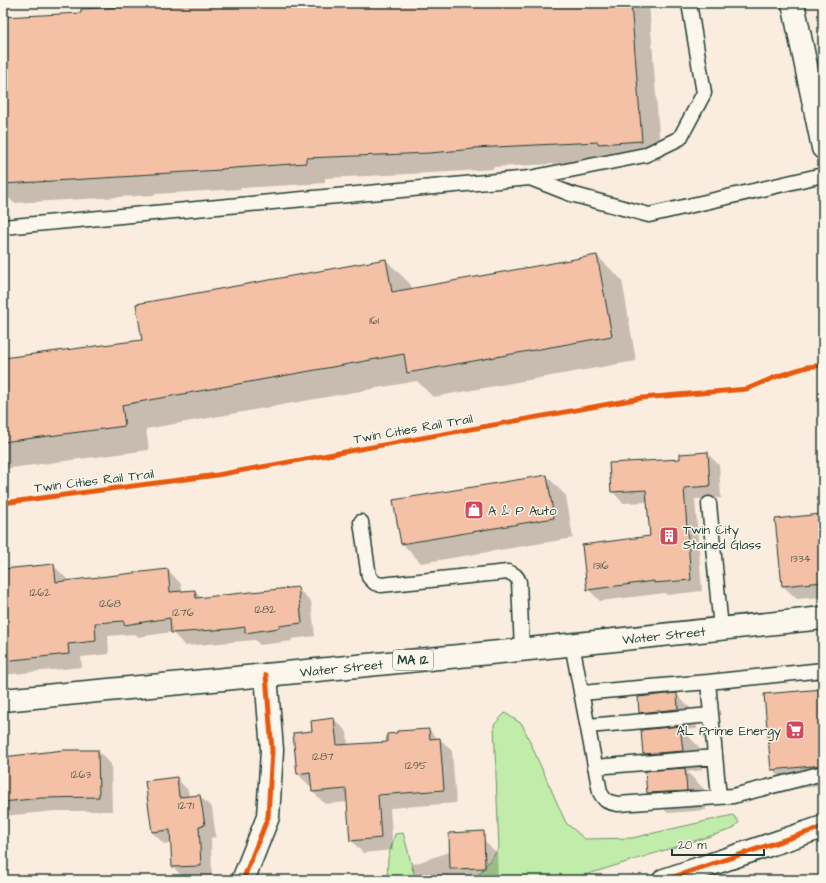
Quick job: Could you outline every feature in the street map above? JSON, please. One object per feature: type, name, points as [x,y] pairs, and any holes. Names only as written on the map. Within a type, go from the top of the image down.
[{"type":"main road","points":[[794,3],[823,148]]},
{"type":"main road","name":"Water Street","points":[[3,700],[522,650],[823,618]]},
{"type":"main road","points":[[243,880],[268,817],[272,750],[266,675]]},
{"type":"main road","points":[[664,880],[823,827]]},
{"type":"lane","points":[[3,227],[530,178],[645,155],[680,138],[704,93],[689,3]]},
{"type":"lane","points":[[530,178],[571,194],[648,215],[823,175]]},
{"type":"lane","points":[[709,504],[721,629]]},
{"type":"lane","points":[[361,522],[369,577],[375,583],[381,585],[508,572],[513,573],[519,582],[522,650]]},
{"type":"lane","points":[[572,644],[600,792],[603,799],[607,802],[618,804],[733,796],[823,774]]},
{"type":"lane","points":[[581,693],[823,670]]},
{"type":"lane","points":[[708,682],[719,797]]},
{"type":"lane","points":[[588,726],[711,715]]},
{"type":"lane","points":[[595,767],[715,757]]},
{"type":"green space","points":[[505,713],[522,724],[566,823],[585,839],[632,838],[733,815],[739,822],[733,829],[569,880],[463,880],[476,878],[499,848],[494,725]]},
{"type":"green space","points":[[403,833],[416,880],[387,880],[388,858],[395,834]]},
{"type":"building","points":[[166,3],[631,3],[642,141],[474,148],[430,153],[306,158],[306,163],[136,176],[3,184],[3,17],[81,13],[81,9],[166,5]]},
{"type":"building","points":[[597,255],[612,336],[407,373],[404,354],[122,405],[125,426],[3,442],[3,358],[142,340],[136,304],[386,259],[392,292]]},
{"type":"building","points":[[708,452],[710,486],[684,488],[691,580],[654,583],[654,581],[587,590],[582,545],[650,536],[646,490],[611,492],[609,463],[680,459],[680,454]]},
{"type":"building","points":[[547,475],[554,518],[401,544],[393,500]]},
{"type":"building","points":[[821,514],[823,534],[823,582],[782,586],[775,519]]},
{"type":"building","points":[[54,564],[56,582],[168,569],[170,592],[195,590],[196,598],[298,587],[302,623],[245,633],[245,627],[171,633],[170,618],[124,625],[124,621],[95,623],[96,641],[68,644],[69,654],[3,661],[3,569]]},
{"type":"building","name":"AL Prime Energy","points":[[823,689],[823,765],[771,770],[764,694]]},
{"type":"building","points":[[677,693],[678,709],[639,713],[638,697]]},
{"type":"building","points":[[334,718],[337,745],[387,742],[387,734],[397,733],[397,731],[429,729],[430,739],[440,738],[444,790],[378,795],[381,838],[350,841],[346,789],[312,792],[310,772],[297,774],[293,733],[312,731],[311,721]]},
{"type":"building","points":[[680,726],[683,751],[643,754],[641,730]]},
{"type":"building","points":[[64,750],[98,750],[99,797],[41,798],[3,802],[3,757]]},
{"type":"building","points":[[685,768],[687,791],[647,793],[645,771]]},
{"type":"building","points":[[177,777],[179,797],[200,795],[205,825],[199,826],[201,866],[172,867],[170,830],[152,832],[145,781]]},
{"type":"building","points":[[484,831],[485,868],[450,869],[449,833]]},
{"type":"cycle path","name":"Twin Cities Rail Trail","points":[[3,503],[217,475],[642,398],[747,389],[778,376],[807,367],[823,365]]},
{"type":"cycle path","points":[[243,880],[268,817],[272,750],[266,675]]},
{"type":"cycle path","points":[[664,880],[823,827]]},
{"type":"place","name":"A & P Auto","points":[[474,510]]},
{"type":"place","name":"Twin City Stained Glass","points":[[669,536]]},
{"type":"place","name":"AL Prime Energy","points":[[795,730]]}]
